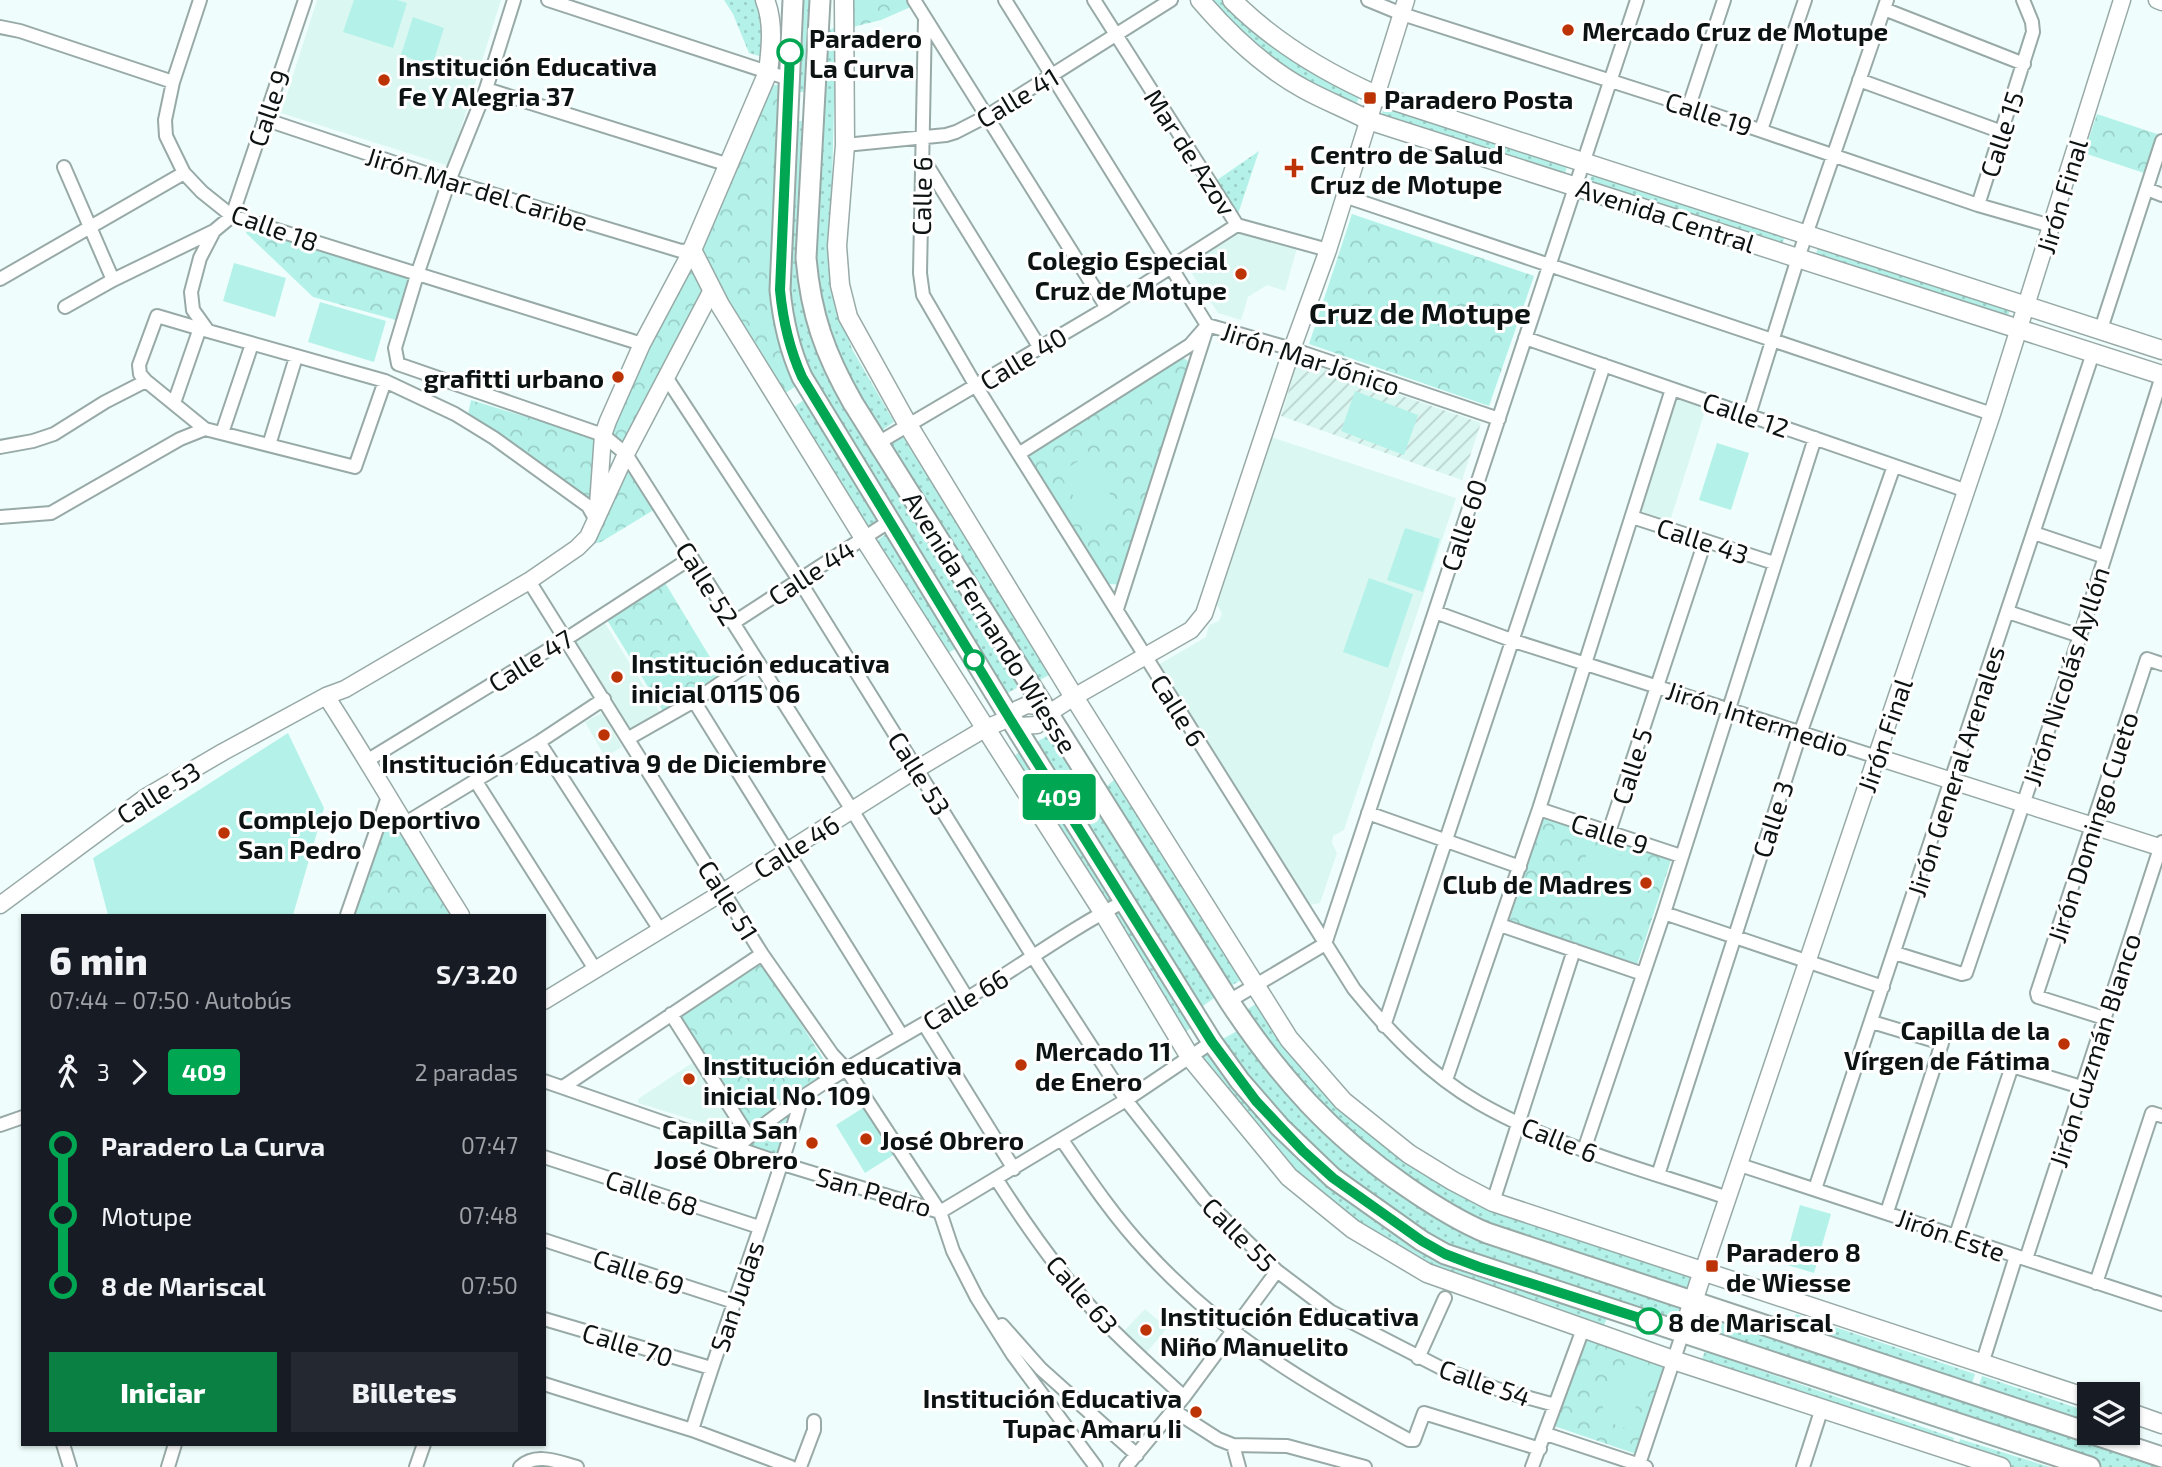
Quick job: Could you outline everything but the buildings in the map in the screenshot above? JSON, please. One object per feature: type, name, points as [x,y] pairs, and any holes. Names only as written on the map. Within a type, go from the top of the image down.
[{"type":"main road","points":[[765,0],[771,41],[768,72],[692,250],[712,290],[864,538],[1103,912],[1190,1057],[1289,1177],[1353,1229],[1427,1273],[1674,1360],[2001,1467]]},
{"type":"main road","name":"Avenida Fernando Wiesse","points":[[793,0],[780,290],[784,326],[792,354],[802,377],[1010,719],[1212,1042],[1256,1101],[1303,1151],[1333,1178],[1422,1241],[1445,1254],[2090,1467]]},
{"type":"main road","name":"Avenida Fernando Wiesse","points":[[820,0],[806,258],[810,299],[823,344],[835,372],[1229,1001],[1257,1043],[1294,1090],[1339,1135],[1385,1172],[1445,1213],[1487,1233],[2162,1457]]},
{"type":"main road","points":[[820,29],[835,0]]},
{"type":"main road","name":"Avenida Fernando Wiesse","points":[[844,0],[845,145],[837,246],[840,285],[848,317],[908,425],[1255,986],[1289,1039],[1343,1101],[1409,1154],[1493,1202],[2077,1395]]},
{"type":"main road","name":"Avenida Central","points":[[1200,0],[1222,26],[1278,73],[1304,89],[1368,120],[2020,328],[2162,376]]},
{"type":"main road","name":"Avenida Central","points":[[1232,0],[1251,20],[1295,52],[1332,75],[1376,95],[2162,350]]},
{"type":"main road","points":[[787,104],[813,106]]},
{"type":"main road","name":"Jirón Final","points":[[1683,1332],[1703,1271]]},
{"type":"main road","points":[[2140,1416],[2162,1423]]},
{"type":"street","name":"Calle 18","points":[[200,0],[173,82],[164,128],[184,173],[202,192],[232,216],[642,344]]},
{"type":"street","name":"Calle 9","points":[[232,216],[304,0]]},
{"type":"street","points":[[514,0],[486,89],[449,181],[417,275],[395,348],[398,364],[603,435]]},
{"type":"street","points":[[548,0],[789,79]]},
{"type":"street","points":[[914,0],[1107,308]]},
{"type":"street","name":"Jirón Mar Jónico","points":[[1004,0],[1208,325],[1292,349],[1499,419]]},
{"type":"street","name":"Mar de Azov","points":[[1094,0],[1237,225],[1328,250]]},
{"type":"street","name":"Calle 41","points":[[845,145],[923,139],[956,132],[987,116],[1171,0]]},
{"type":"street","name":"Calle 19","points":[[1368,0],[1404,7],[1610,82],[1833,154],[1978,205],[2051,226]]},
{"type":"street","name":"Calle 60","points":[[1325,944],[1637,0]]},
{"type":"street","points":[[1689,106],[1724,0]]},
{"type":"street","points":[[1760,130],[1805,0]]},
{"type":"street","name":"Calle 15","points":[[1978,205],[2033,32],[2023,0]]},
{"type":"street","points":[[2107,0],[2114,27]]},
{"type":"street","name":"Jirón Final","points":[[1703,1271],[1967,491],[2122,0]]},
{"type":"street","points":[[2157,0],[2162,2]]},
{"type":"street","points":[[1749,415],[1798,258],[1886,5],[2024,64]]},
{"type":"street","points":[[1049,713],[1191,630],[1204,614],[1292,349],[1328,250],[1404,7]]},
{"type":"street","name":"Calle 6","points":[[925,18],[920,284],[923,295],[976,386],[1354,989],[1384,1026],[1419,1059],[1478,1102],[1517,1122],[1584,1150],[1728,1198]]},
{"type":"street","points":[[0,27],[20,31],[173,82]]},
{"type":"street","points":[[1859,80],[2002,132]]},
{"type":"street","points":[[486,89],[729,165]]},
{"type":"street","name":"Jirón Mar del Caribe","points":[[264,119],[449,181],[681,251],[692,250]]},
{"type":"street","points":[[2101,330],[2162,141]]},
{"type":"street","points":[[922,157],[1040,348]]},
{"type":"street","points":[[64,167],[113,280]]},
{"type":"street","points":[[0,279],[184,173]]},
{"type":"street","points":[[2147,189],[2162,195]]},
{"type":"street","points":[[1344,196],[1992,414]]},
{"type":"street","points":[[65,307],[113,280],[214,231],[232,216]]},
{"type":"street","name":"Calle 40","points":[[878,443],[1107,308],[1237,225]]},
{"type":"street","points":[[204,330],[193,310],[191,292],[200,258],[214,231]]},
{"type":"street","name":"Calle 53","points":[[597,522],[603,435],[642,344],[692,250]]},
{"type":"street","name":"Calle 53","points":[[0,905],[146,797],[326,696],[345,689],[529,581],[577,548],[597,522],[626,454],[712,290]]},
{"type":"street","points":[[385,381],[355,467],[205,429],[146,381],[139,365],[157,316],[385,381],[455,414],[494,438],[589,506],[597,522]]},
{"type":"street","points":[[1020,453],[1190,345],[1208,325]]},
{"type":"street","points":[[1117,609],[1208,325]]},
{"type":"street","points":[[174,403],[204,330]]},
{"type":"street","name":"Calle 12","points":[[1525,338],[1967,491]]},
{"type":"street","points":[[222,433],[251,344]]},
{"type":"street","name":"Jirón General Arenales","points":[[1815,1189],[2093,353]]},
{"type":"street","points":[[269,445],[296,357]]},
{"type":"street","points":[[1384,1026],[1604,365]]},
{"type":"street","name":"Jirón Nicolás Ayllón","points":[[1895,953],[1964,974],[2080,636],[2162,376]]},
{"type":"street","name":"Calle 53","points":[[666,377],[799,580],[1034,958],[1126,1100]]},
{"type":"street","points":[[0,447],[54,434],[105,402],[146,381]]},
{"type":"street","points":[[1446,1080],[1539,810],[1672,389]]},
{"type":"street","points":[[0,517],[51,513],[180,439],[205,429]]},
{"type":"street","name":"Calle 52","points":[[603,435],[626,454],[852,810],[967,998]]},
{"type":"street","points":[[1584,1150],[1664,914],[1815,438]]},
{"type":"street","name":"Calle 3","points":[[1658,1175],[1801,731],[1894,466]]},
{"type":"street","name":"Calle 43","points":[[1632,517],[1774,563]]},
{"type":"street","name":"Calle 44","points":[[733,623],[890,521]]},
{"type":"street","points":[[2034,533],[2105,556]]},
{"type":"street","name":"Calle 53","points":[[326,696],[338,682],[571,544],[588,537]]},
{"type":"street","name":"Calle 5","points":[[1609,832],[1705,541]]},
{"type":"street","name":"Calle 47","points":[[368,761],[691,558]]},
{"type":"street","name":"Calle 51","points":[[529,581],[762,954],[832,1054],[847,1070],[940,1212],[953,1251],[977,1298]]},
{"type":"street","name":"Jirón Intermedio","points":[[1434,612],[1514,641],[2161,846]]},
{"type":"street","points":[[2008,612],[2080,636]]},
{"type":"street","points":[[629,738],[694,701],[756,659]]},
{"type":"street","name":"Jirón Domingo Cueto","points":[[2104,1018],[2037,995],[2147,659],[2162,664]]},
{"type":"street","points":[[326,696],[460,914]]},
{"type":"street","points":[[404,824],[604,699]]},
{"type":"street","points":[[694,701],[902,1036]]},
{"type":"street","name":"Calle 46","points":[[546,1000],[985,729],[1010,719],[1020,726],[1037,725],[1049,713]]},
{"type":"street","points":[[539,742],[660,930]]},
{"type":"street","points":[[475,780],[595,969]]},
{"type":"street","points":[[347,914],[388,797]]},
{"type":"street","name":"Calle 9","points":[[1539,810],[1681,856]]},
{"type":"street","points":[[1368,813],[1520,867]]},
{"type":"street","name":"Jirón Guzmán Blanco","points":[[1982,1364],[2081,1087],[2161,846]]},
{"type":"street","name":"Calle 66","points":[[738,1146],[847,1070],[1125,901]]},
{"type":"street","points":[[1664,914],[1884,987]]},
{"type":"street","points":[[1500,925],[1643,974]]},
{"type":"street","points":[[1229,1001],[1325,944]]},
{"type":"street","points":[[1493,1202],[1574,950]]},
{"type":"street","points":[[563,1087],[762,954]]},
{"type":"street","points":[[671,1014],[749,1137]]},
{"type":"street","points":[[1872,1022],[1942,1043],[1887,1212]]},
{"type":"street","points":[[924,1024],[1014,1169]]},
{"type":"street","name":"San Pedro","points":[[546,1082],[738,1146],[783,1164],[940,1212],[1126,1100],[1212,1042]]},
{"type":"street","points":[[1956,1235],[2013,1066],[2081,1087]]},
{"type":"street","name":"San Judas","points":[[692,1430],[759,1227],[783,1164],[801,1100]]},
{"type":"street","name":"Calle 55","points":[[1126,1100],[1204,1199],[1277,1271],[1330,1311],[1418,1358]]},
{"type":"street","points":[[2096,1283],[2157,1114]]},
{"type":"street","points":[[0,1125],[21,1118]]},
{"type":"street","points":[[1062,1140],[1102,1197],[1147,1252],[1232,1331],[1265,1357],[1330,1398],[1411,1441],[1414,1440],[1424,1413],[1540,1450]]},
{"type":"street","name":"Calle 68","points":[[546,1158],[759,1227]]},
{"type":"street","name":"Jirón Este","points":[[1740,1165],[2162,1304]]},
{"type":"street","name":"Calle 63","points":[[997,1180],[1027,1228],[1097,1314],[1184,1397]]},
{"type":"street","name":"Calle 69","points":[[546,1241],[734,1303]]},
{"type":"street","points":[[1126,1467],[1184,1397],[1277,1271]]},
{"type":"street","points":[[977,1298],[1041,1369],[1137,1455]]},
{"type":"street","points":[[977,1298],[1013,1354],[1096,1467]]},
{"type":"street","points":[[1418,1358],[1445,1298]]},
{"type":"street","name":"Calle 70","points":[[546,1320],[711,1368]]},
{"type":"street","name":"Calle 54","points":[[1418,1358],[1500,1390],[1555,1405],[1583,1329]]},
{"type":"street","name":"Jirón Final","points":[[1641,1466],[1683,1332]]},
{"type":"street","points":[[546,1385],[692,1430],[791,1467]]},
{"type":"street","points":[[1532,1467],[1555,1405]]},
{"type":"street","points":[[1803,1467],[1822,1408]]},
{"type":"street","points":[[1173,1410],[1218,1439],[1233,1445],[1287,1446],[1365,1467]]},
{"type":"street","points":[[800,1467],[814,1430],[814,1421]]},
{"type":"street","points":[[1546,1434],[1641,1466]]},
{"type":"street","points":[[1233,1445],[1239,1467]]},
{"type":"street","points":[[64,1446],[70,1467]]},
{"type":"street","points":[[168,1467],[175,1446]]},
{"type":"street","points":[[416,1467],[423,1446]]},
{"type":"street","points":[[520,1467],[525,1462],[547,1459],[577,1467]]},
{"type":"shaded area","name":"Institución Educativa Fe Y Alegria 37","points":[[317,0],[501,0],[449,166],[281,113]]},
{"type":"shaded area","name":"Colegio Especial Cruz de Motupe","points":[[1237,228],[1297,248],[1285,291],[1267,285],[1248,297],[1241,320],[1218,313],[1185,263]]},
{"type":"shaded area","points":[[1298,360],[1481,423],[1462,480],[1281,416]]},
{"type":"shaded area","points":[[1676,399],[1706,408],[1670,521],[1640,511]]},
{"type":"shaded area","points":[[1271,437],[1456,498],[1344,830],[1333,836],[1332,843],[1337,853],[1320,903],[1310,905],[1158,665],[1206,637],[1209,625],[1219,621],[1222,613],[1215,602]]},
{"type":"shaded area","name":"Institución educativa inicial 0115 06","points":[[603,620],[661,714],[631,733],[573,640]]},
{"type":"shaded area","name":"Institución Educativa 9 de Diciembre","points":[[602,713],[622,747],[605,757],[585,722]]},
{"type":"shaded area","name":"Institución educativa inicial No. 109","points":[[698,1059],[737,1123],[726,1130],[638,1103],[638,1099]]},
{"type":"shaded area","name":"Institución Educativa Niño Manuelito","points":[[1145,1309],[1167,1328],[1147,1352],[1124,1331]]},
{"type":"green space","points":[[354,0],[397,0],[407,3],[393,48],[343,32]]},
{"type":"green space","points":[[724,0],[759,0],[765,20],[766,58],[749,53],[733,14]]},
{"type":"green space","points":[[798,0],[813,0],[807,92],[793,92]]},
{"type":"green space","points":[[848,0],[909,0],[913,6],[881,20],[849,28]]},
{"type":"green space","points":[[1205,0],[1227,0],[1361,92],[1355,108],[1278,68]]},
{"type":"green space","points":[[413,17],[444,28],[432,66],[401,55]]},
{"type":"green space","points":[[836,27],[830,266],[835,297],[852,349],[894,422],[881,431],[834,353],[815,272],[824,40],[829,30]]},
{"type":"green space","points":[[772,85],[781,85],[781,330],[796,386],[784,394],[733,321],[699,249]]},
{"type":"green space","points":[[1385,103],[1568,163],[1564,177],[1381,117]]},
{"type":"green space","points":[[2097,114],[2160,135],[2147,174],[2084,153]]},
{"type":"green space","points":[[793,121],[805,121],[806,313],[1022,685],[1004,695],[805,373],[788,329]]},
{"type":"green space","points":[[1259,151],[1238,214],[1217,180]]},
{"type":"green space","points":[[1594,171],[1786,234],[1781,247],[1588,184]]},
{"type":"green space","points":[[1352,214],[1534,276],[1489,406],[1309,344]]},
{"type":"green space","points":[[248,226],[411,277],[396,320],[313,297],[246,233]]},
{"type":"green space","points":[[1819,244],[2010,308],[2007,320],[1815,257]]},
{"type":"green space","points":[[692,255],[709,289],[624,447],[607,434]]},
{"type":"green space","points":[[234,263],[286,278],[275,317],[223,301]]},
{"type":"green space","points":[[320,302],[386,321],[374,362],[308,342]]},
{"type":"green space","points":[[1181,356],[1196,367],[1124,585],[1109,584],[1028,455]]},
{"type":"green space","points":[[1355,391],[1418,415],[1404,455],[1341,431]]},
{"type":"green space","points":[[805,399],[880,521],[869,528],[793,408]]},
{"type":"green space","points":[[471,400],[599,439],[594,505],[468,414]]},
{"type":"green space","points":[[903,437],[1051,674],[1038,681],[890,445]]},
{"type":"green space","points":[[1717,443],[1749,453],[1731,510],[1699,500]]},
{"type":"green space","points":[[1087,456],[1117,506],[1090,523],[1059,473]]},
{"type":"green space","points":[[625,458],[657,508],[601,542],[592,544],[589,540]]},
{"type":"green space","points":[[1405,528],[1440,539],[1423,592],[1387,580]]},
{"type":"green space","points":[[889,532],[957,648],[946,654],[876,541]]},
{"type":"green space","points":[[1369,578],[1413,594],[1388,668],[1343,652]]},
{"type":"green space","points":[[664,581],[722,677],[664,713],[607,620]]},
{"type":"green space","points":[[660,652],[675,674],[654,686],[639,665]]},
{"type":"green space","points":[[1054,731],[1218,995],[1199,1009],[1034,744]]},
{"type":"green space","name":"Complejo Deportivo San Pedro","points":[[288,733],[324,808],[293,914],[108,914],[93,858]]},
{"type":"green space","points":[[1024,750],[1115,897],[1103,904],[1010,758]]},
{"type":"green space","points":[[1116,778],[1243,979],[1227,988],[1106,787]]},
{"type":"green space","points":[[389,810],[450,914],[353,914]]},
{"type":"green space","points":[[1543,817],[1671,860],[1637,965],[1509,922]]},
{"type":"green space","points":[[1589,846],[1626,857],[1609,914],[1572,903]]},
{"type":"green space","points":[[1121,908],[1195,1025],[1185,1032],[1110,915]]},
{"type":"green space","points":[[761,961],[824,1060],[845,1069],[752,1135],[679,1019]]},
{"type":"green space","points":[[1259,1002],[1325,1094],[1354,1121],[1444,1183],[1692,1275],[1687,1291],[1490,1226],[1432,1194],[1341,1130],[1243,1012]]},
{"type":"green space","points":[[1239,1030],[1276,1081],[1315,1124],[1383,1181],[1410,1199],[1682,1307],[1675,1324],[1474,1259],[1431,1238],[1324,1163],[1275,1113],[1219,1041]]},
{"type":"green space","points":[[1212,1051],[1288,1148],[1329,1188],[1388,1231],[1446,1263],[1607,1318],[1603,1328],[1449,1274],[1406,1253],[1371,1231],[1308,1181],[1279,1153],[1226,1091],[1202,1058]]},
{"type":"green space","name":"José Obrero","points":[[866,1106],[895,1154],[865,1173],[836,1125]]},
{"type":"green space","points":[[797,1107],[780,1158],[745,1145]]},
{"type":"green space","points":[[1800,1205],[1831,1214],[1814,1273],[1784,1264]]},
{"type":"green space","points":[[1796,1314],[1975,1374],[1970,1389],[1805,1333],[1792,1322]]},
{"type":"green space","points":[[1716,1317],[2077,1438],[2077,1445],[2099,1445],[2162,1467],[2101,1467],[1711,1335]]},
{"type":"green space","points":[[1584,1336],[1665,1363],[1636,1454],[1554,1426]]},
{"type":"green space","points":[[1705,1351],[1954,1438],[1950,1449],[1701,1362]]},
{"type":"green space","points":[[1617,1366],[1646,1376],[1628,1429],[1599,1419]]},
{"type":"green space","points":[[1982,1376],[2077,1408],[2077,1425],[1977,1392]]},
{"type":"green space","points":[[1960,1439],[2050,1467],[2009,1467],[1957,1451]]},
{"type":"bus line","name":"409","points":[[790,52],[780,290],[784,326],[792,354],[802,377],[1010,719],[1212,1042],[1256,1101],[1303,1151],[1333,1178],[1422,1241],[1445,1254],[1479,1267],[1649,1321]]},
{"type":"place","name":"Mercado Cruz de Motupe","points":[[1568,30]]},
{"type":"place","name":"Paradero La Curva","points":[[790,52]]},
{"type":"place","name":"Institución Educativa Fe Y Alegria 37","points":[[384,80]]},
{"type":"place","name":"Paradero Posta","points":[[1370,98]]},
{"type":"place","name":"Centro de Salud Cruz de Motupe","points":[[1294,168]]},
{"type":"place","name":"Colegio Especial Cruz de Motupe","points":[[1241,274]]},
{"type":"place","name":"grafitti urbano","points":[[618,377]]},
{"type":"place","name":"Institución educativa inicial 0115 06","points":[[617,677]]},
{"type":"place","name":"Institución Educativa 9 de Diciembre","points":[[604,735]]},
{"type":"place","name":"Complejo Deportivo San Pedro","points":[[224,833]]},
{"type":"place","name":"Club de Madres","points":[[1646,883]]},
{"type":"place","name":"Capilla de la Vírgen de Fátima","points":[[2064,1044]]},
{"type":"place","name":"Mercado 11 de Enero","points":[[1021,1065]]},
{"type":"place","name":"Institución educativa inicial No. 109","points":[[689,1079]]},
{"type":"place","name":"José Obrero","points":[[866,1139]]},
{"type":"place","name":"Capilla San José Obrero","points":[[812,1143]]},
{"type":"place","name":"Paradero 8 de Wiesse","points":[[1712,1266]]},
{"type":"place","name":"8 de Mariscal","points":[[1649,1321]]},
{"type":"place","name":"Institución Educativa Niño Manuelito","points":[[1146,1330]]},
{"type":"place","name":"Institución Educativa Tupac Amaru Ii","points":[[1196,1412]]},
{"type":"district","name":"Cruz de Motupe","points":[[1420,312]]}]
